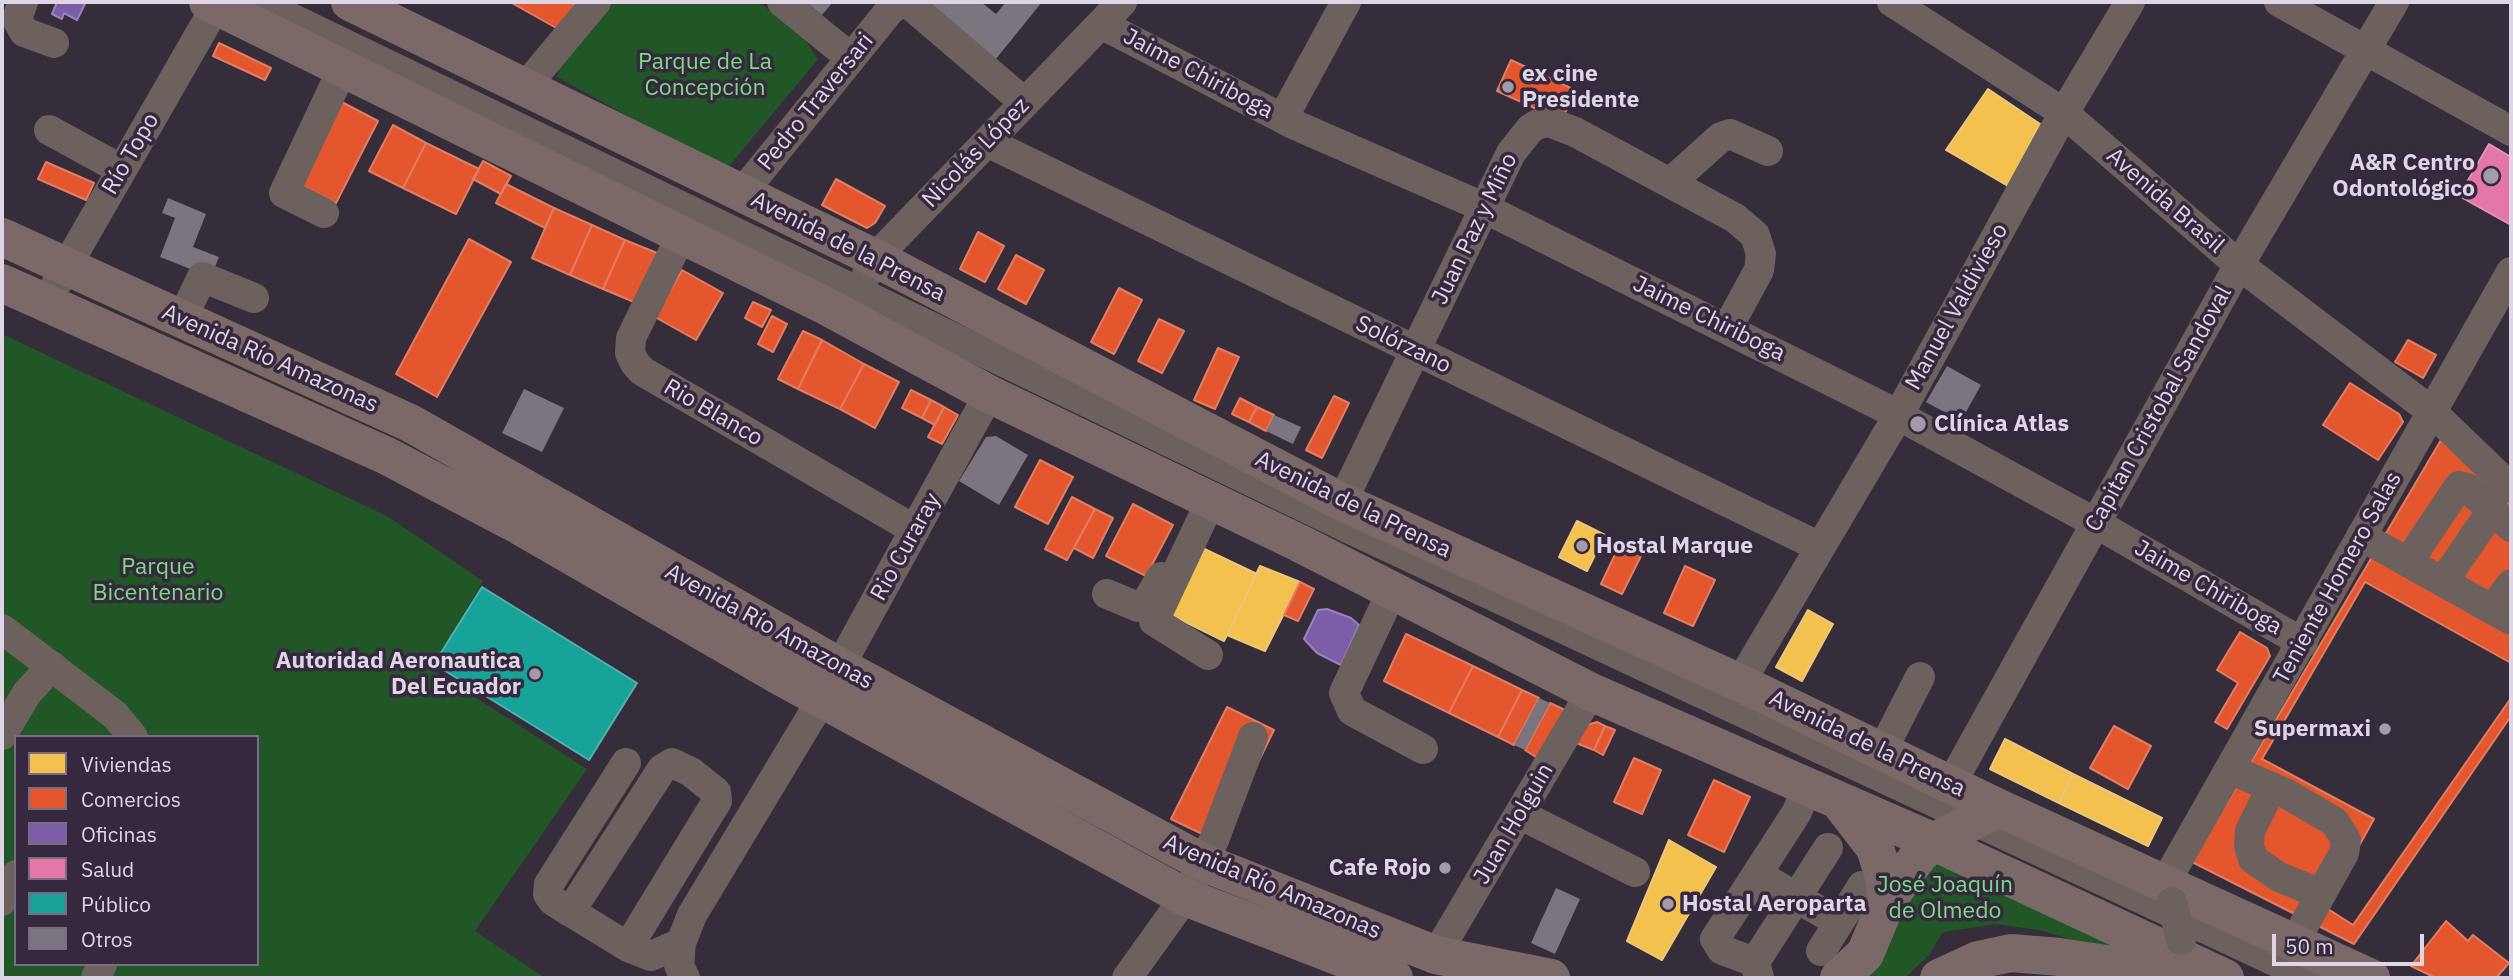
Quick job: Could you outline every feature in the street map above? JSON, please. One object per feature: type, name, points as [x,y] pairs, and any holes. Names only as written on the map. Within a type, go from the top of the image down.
[{"type":"main road","name":"Avenida de la Prensa","points":[[350,2],[742,193],[861,285],[989,394],[1208,499],[1591,692],[1823,794],[1938,840],[2188,966],[2225,978]]},
{"type":"main road","name":"Avenida de la Prensa","points":[[212,4],[681,236],[861,285],[1740,683],[1951,783],[1995,810],[2168,893],[2294,943],[2371,978]]},
{"type":"main road","name":"Avenida Río Amazonas","points":[[2,237],[410,423],[527,511],[822,699],[1185,897],[1394,978]]},
{"type":"main road","name":"Avenida Río Amazonas","points":[[2,283],[387,456],[527,511],[840,666],[1202,862],[1436,955],[1551,978]]},
{"type":"main road","points":[[1823,794],[1875,848],[1885,880],[1874,895],[1865,954],[1830,965]]},
{"type":"main road","points":[[1874,895],[1907,871],[1938,840],[1995,810]]},
{"type":"main road","points":[[1939,978],[1978,960],[2011,953],[2188,966]]},
{"type":"street","points":[[23,2],[17,19],[24,32],[31,37],[54,43]]},
{"type":"street","points":[[258,2],[861,285]]},
{"type":"street","points":[[294,2],[1352,530],[2311,978]]},
{"type":"street","points":[[526,86],[596,2]]},
{"type":"street","points":[[782,2],[851,58]]},
{"type":"street","name":"Nicolás López","points":[[861,285],[986,142],[1122,2]]},
{"type":"street","points":[[1283,118],[1346,2]]},
{"type":"street","name":"Avenida Brasil","points":[[1892,2],[2064,113],[2239,265],[2431,411],[2511,488]]},
{"type":"street","name":"Manuel Valdivieso","points":[[1740,683],[1898,416],[2064,113],[2130,2]]},
{"type":"street","points":[[2279,2],[2511,131]]},
{"type":"street","name":"Capitan Cristobal Sandoval","points":[[1951,783],[2239,265],[2394,2]]},
{"type":"street","name":"Río Topo","points":[[46,302],[122,170],[212,4]]},
{"type":"street","points":[[899,5],[1025,103]]},
{"type":"street","name":"Pedro Traversari","points":[[742,193],[851,58],[899,5]]},
{"type":"street","name":"Jaime Chiriboga","points":[[1101,24],[1283,118],[1483,208],[1728,327],[2096,523],[2303,643]]},
{"type":"street","points":[[324,213],[284,193],[342,68]]},
{"type":"street","name":"Juan Paz y Miño","points":[[1342,502],[1483,208],[1517,145],[1530,128],[1549,122],[1671,182],[1747,226],[1759,242],[1759,270],[1728,327]]},
{"type":"street","points":[[49,130],[122,170]]},
{"type":"street","points":[[1671,182],[1721,137],[1730,134],[1768,150]]},
{"type":"street","name":"Solórzano","points":[[986,142],[1820,547]]},
{"type":"street","name":"Rio Blanco","points":[[681,236],[631,338],[630,353],[635,363],[642,371],[915,530]]},
{"type":"street","name":"Teniente Homero Salas","points":[[2168,893],[2230,769],[2511,272]]},
{"type":"street","points":[[182,319],[202,277],[254,298]]},
{"type":"street","name":"Rio Curaray","points":[[681,943],[692,915],[822,699],[989,394]]},
{"type":"street","points":[[2408,562],[2459,486],[2467,488],[2502,519],[2443,582]]},
{"type":"street","points":[[1107,594],[1138,607],[1145,605],[1208,499]]},
{"type":"street","points":[[1208,499],[1154,621],[1208,655]]},
{"type":"street","points":[[2361,536],[2502,614],[2511,584]]},
{"type":"street","points":[[1392,591],[1344,693],[1352,710],[1423,749]]},
{"type":"street","points":[[2,629],[52,666],[116,729]]},
{"type":"street","points":[[2,735],[27,693],[52,666]]},
{"type":"street","points":[[1882,751],[1920,677]]},
{"type":"street","name":"Juan Holguin","points":[[1436,955],[1521,815],[1591,692]]},
{"type":"street","points":[[1127,978],[1185,897],[1214,840],[1253,737]]},
{"type":"street","points":[[570,912],[662,769],[672,762],[691,772],[716,792],[717,801],[628,947]]},
{"type":"street","points":[[626,763],[549,884],[548,894],[553,901],[570,912],[628,947],[650,956],[681,943],[679,965],[685,978]]},
{"type":"street","points":[[2230,769],[2272,787],[2335,821],[2346,839],[2344,853],[2294,943]]},
{"type":"street","points":[[2272,787],[2250,831],[2249,846],[2253,859],[2272,873],[2321,894]]},
{"type":"street","points":[[1823,794],[1797,812],[1716,939],[1722,950],[1757,970],[1828,848]]},
{"type":"street","points":[[1521,815],[1635,872]]},
{"type":"street","points":[[1757,874],[1838,922]]},
{"type":"street","points":[[2,901],[14,879]]},
{"type":"street","points":[[2168,893],[2188,966]]},
{"type":"street","points":[[1830,965],[1838,922],[1874,895]]},
{"type":"green space","name":"Parque de La Concepción","points":[[609,2],[759,2],[802,36],[818,59],[726,170],[557,77],[559,65]]},
{"type":"green space","name":"Parque Bicentenario","points":[[2,334],[387,516],[483,581],[431,669],[587,769],[475,931],[545,978],[2,978]]},
{"type":"green space","name":"José Joaquín de Olmedo","points":[[1944,862],[2157,964],[2039,930],[1996,924],[1943,932],[1929,955],[1905,978],[1867,978],[1918,876]]},
{"type":"building: Viviendas","points":[[1988,89],[2040,124],[2008,186],[1946,150]]},
{"type":"building: Viviendas","name":"Hostal Marque","points":[[1577,521],[1605,535],[1587,571],[1559,557]]},
{"type":"building: Viviendas","points":[[1196,545],[1257,574],[1224,641],[1163,611]]},
{"type":"building: Viviendas","points":[[1260,566],[1300,582],[1265,651],[1227,635]]},
{"type":"building: Viviendas","points":[[1808,610],[1833,624],[1802,681],[1776,667]]},
{"type":"building: Viviendas","points":[[2005,739],[2073,774],[2059,803],[1990,769]]},
{"type":"building: Viviendas","points":[[2073,774],[2162,818],[2148,846],[2059,803]]},
{"type":"building: Viviendas","name":"Hostal Aeroparta","points":[[1669,840],[1716,867],[1662,960],[1627,941]]},
{"type":"building: Comercios","points":[[510,2],[570,2],[578,6],[560,30]]},
{"type":"building: Comercios","points":[[219,43],[271,68],[265,80],[213,56]]},
{"type":"building: Comercios","points":[[1511,60],[1577,91],[1561,120],[1497,91]]},
{"type":"building: Comercios","points":[[336,99],[378,121],[336,203],[294,182]]},
{"type":"building: Comercios","points":[[393,125],[426,143],[403,188],[369,171]]},
{"type":"building: Comercios","points":[[426,143],[479,169],[456,214],[403,188]]},
{"type":"building: Comercios","points":[[483,161],[511,176],[501,194],[473,179]]},
{"type":"building: Comercios","points":[[46,162],[94,183],[86,200],[38,179]]},
{"type":"building: Comercios","points":[[836,179],[885,206],[875,223],[867,228],[822,205]]},
{"type":"building: Comercios","points":[[506,184],[554,208],[545,228],[496,203]]},
{"type":"building: Comercios","points":[[554,208],[592,225],[570,275],[532,258]]},
{"type":"building: Comercios","points":[[592,225],[625,240],[603,289],[570,275]]},
{"type":"building: Comercios","points":[[978,232],[1004,246],[985,282],[960,269]]},
{"type":"building: Comercios","points":[[469,239],[511,262],[437,397],[396,374]]},
{"type":"building: Comercios","points":[[625,240],[657,253],[634,302],[603,289]]},
{"type":"building: Comercios","points":[[1016,255],[1044,270],[1026,304],[998,289]]},
{"type":"building: Comercios","points":[[682,270],[723,293],[696,340],[655,317]]},
{"type":"building: Comercios","points":[[1119,288],[1142,300],[1114,354],[1091,342]]},
{"type":"building: Comercios","points":[[753,302],[771,310],[762,327],[745,318]]},
{"type":"building: Comercios","points":[[772,316],[787,324],[773,352],[758,344]]},
{"type":"building: Comercios","points":[[1159,319],[1184,331],[1162,373],[1138,361]]},
{"type":"building: Comercios","points":[[803,331],[822,340],[798,389],[778,379]]},
{"type":"building: Comercios","points":[[822,340],[864,364],[840,409],[798,389]]},
{"type":"building: Comercios","points":[[2408,340],[2436,355],[2423,378],[2395,362]]},
{"type":"building: Comercios","points":[[1218,348],[1239,357],[1215,409],[1194,400]]},
{"type":"building: Comercios","points":[[864,364],[899,382],[875,428],[840,409]]},
{"type":"building: Comercios","points":[[2350,383],[2399,414],[2403,422],[2378,460],[2323,425]]},
{"type":"building: Comercios","points":[[911,390],[931,400],[922,418],[902,408]]},
{"type":"building: Comercios","points":[[1334,396],[1349,403],[1322,458],[1306,450]]},
{"type":"building: Comercios","points":[[1240,398],[1257,407],[1249,422],[1232,414]]},
{"type":"building: Comercios","points":[[931,400],[944,407],[935,425],[922,418]]},
{"type":"building: Comercios","points":[[944,407],[958,415],[942,444],[928,437]]},
{"type":"building: Comercios","points":[[1257,407],[1274,415],[1266,431],[1249,422]]},
{"type":"building: Comercios","points":[[2441,440],[2511,505],[2511,716],[2354,944],[2192,862]]},
{"type":"building: Comercios","points":[[1040,460],[1073,477],[1048,524],[1015,507]]},
{"type":"building: Comercios","points":[[1072,497],[1095,509],[1067,560],[1045,549]]},
{"type":"building: Comercios","points":[[1133,504],[1173,525],[1146,576],[1106,556]]},
{"type":"building: Comercios","points":[[1095,509],[1113,518],[1093,558],[1074,548]]},
{"type":"building: Comercios","points":[[1620,544],[1641,556],[1622,594],[1601,584]]},
{"type":"building: Comercios","points":[[1685,566],[1715,580],[1693,626],[1664,613]]},
{"type":"building: Comercios","points":[[1300,582],[1314,589],[1298,621],[1284,615]]},
{"type":"building: Comercios","name":"Supermaxi","points":[[2365,582],[2511,663],[2511,698],[2353,925],[2325,907],[2374,819],[2262,759]]},
{"type":"building: Comercios","points":[[2240,632],[2267,648],[2270,656],[2227,729],[2215,722],[2238,683],[2217,670]]},
{"type":"building: Comercios","points":[[1406,634],[1473,666],[1449,713],[1384,681]]},
{"type":"building: Comercios","points":[[1473,666],[1522,690],[1498,737],[1449,713]]},
{"type":"building: Comercios","points":[[1522,690],[1539,698],[1514,745],[1498,737]]},
{"type":"building: Comercios","points":[[1550,703],[1563,709],[1563,714],[1539,759],[1525,750]]},
{"type":"building: Comercios","points":[[1227,707],[1274,730],[1219,842],[1171,819]]},
{"type":"building: Comercios","points":[[1597,722],[1605,726],[1594,750],[1576,743],[1587,725]]},
{"type":"building: Comercios","points":[[1605,726],[1615,730],[1603,755],[1594,750]]},
{"type":"building: Comercios","points":[[2114,726],[2151,746],[2128,789],[2090,768]]},
{"type":"building: Comercios","points":[[1634,758],[1661,770],[1642,814],[1614,802]]},
{"type":"building: Comercios","points":[[1714,780],[1750,797],[1724,852],[1688,835]]},
{"type":"building: Comercios","points":[[2446,921],[2468,941],[2473,935],[2509,963],[2496,978],[2436,978],[2411,966]]},
{"type":"building: Oficinas","points":[[57,2],[86,2],[77,20],[64,13],[62,19],[52,14]]},
{"type":"building: Oficinas","points":[[1327,609],[1351,618],[1359,625],[1341,665],[1317,653],[1304,639],[1318,610]]},
{"type":"building: Salud","name":"A&R Centro Odontológico","points":[[2489,144],[2511,157],[2511,225],[2459,196]]},
{"type":"building: Público","name":"Autoridad Aeronautica Del Ecuador","points":[[482,587],[637,683],[589,760],[434,664]]},
{"type":"building: Otros","points":[[806,2],[833,2],[822,15]]},
{"type":"building: Otros","points":[[913,2],[981,2],[996,14],[1006,2],[1042,2],[991,65]]},
{"type":"building: Otros","points":[[168,198],[206,214],[193,247],[219,257],[211,277],[160,257],[175,218],[162,213]]},
{"type":"building: Otros","points":[[1947,366],[1981,385],[1961,421],[1926,402]]},
{"type":"building: Otros","points":[[524,389],[564,408],[542,452],[502,433]]},
{"type":"building: Otros","points":[[1274,415],[1301,427],[1293,444],[1266,431]]},
{"type":"building: Otros","points":[[996,436],[1028,455],[999,505],[959,481],[986,437]]},
{"type":"building: Otros","points":[[1539,698],[1550,703],[1525,750],[1514,745]]},
{"type":"building: Otros","points":[[1556,888],[1580,899],[1555,954],[1531,943]]},
{"type":"place","name":"ex cine Presidente","points":[[1508,87]]},
{"type":"place","name":"A&R Centro Odontológico","points":[[2491,176]]},
{"type":"place","name":"Clínica Atlas","points":[[1918,424]]},
{"type":"place","name":"Hostal Marque","points":[[1582,546]]},
{"type":"place","name":"Autoridad Aeronautica Del Ecuador","points":[[535,674]]},
{"type":"place","name":"Supermaxi","points":[[2385,729]]},
{"type":"place","name":"Cafe Rojo","points":[[1445,868]]},
{"type":"place","name":"Hostal Aeroparta","points":[[1668,904]]}]
